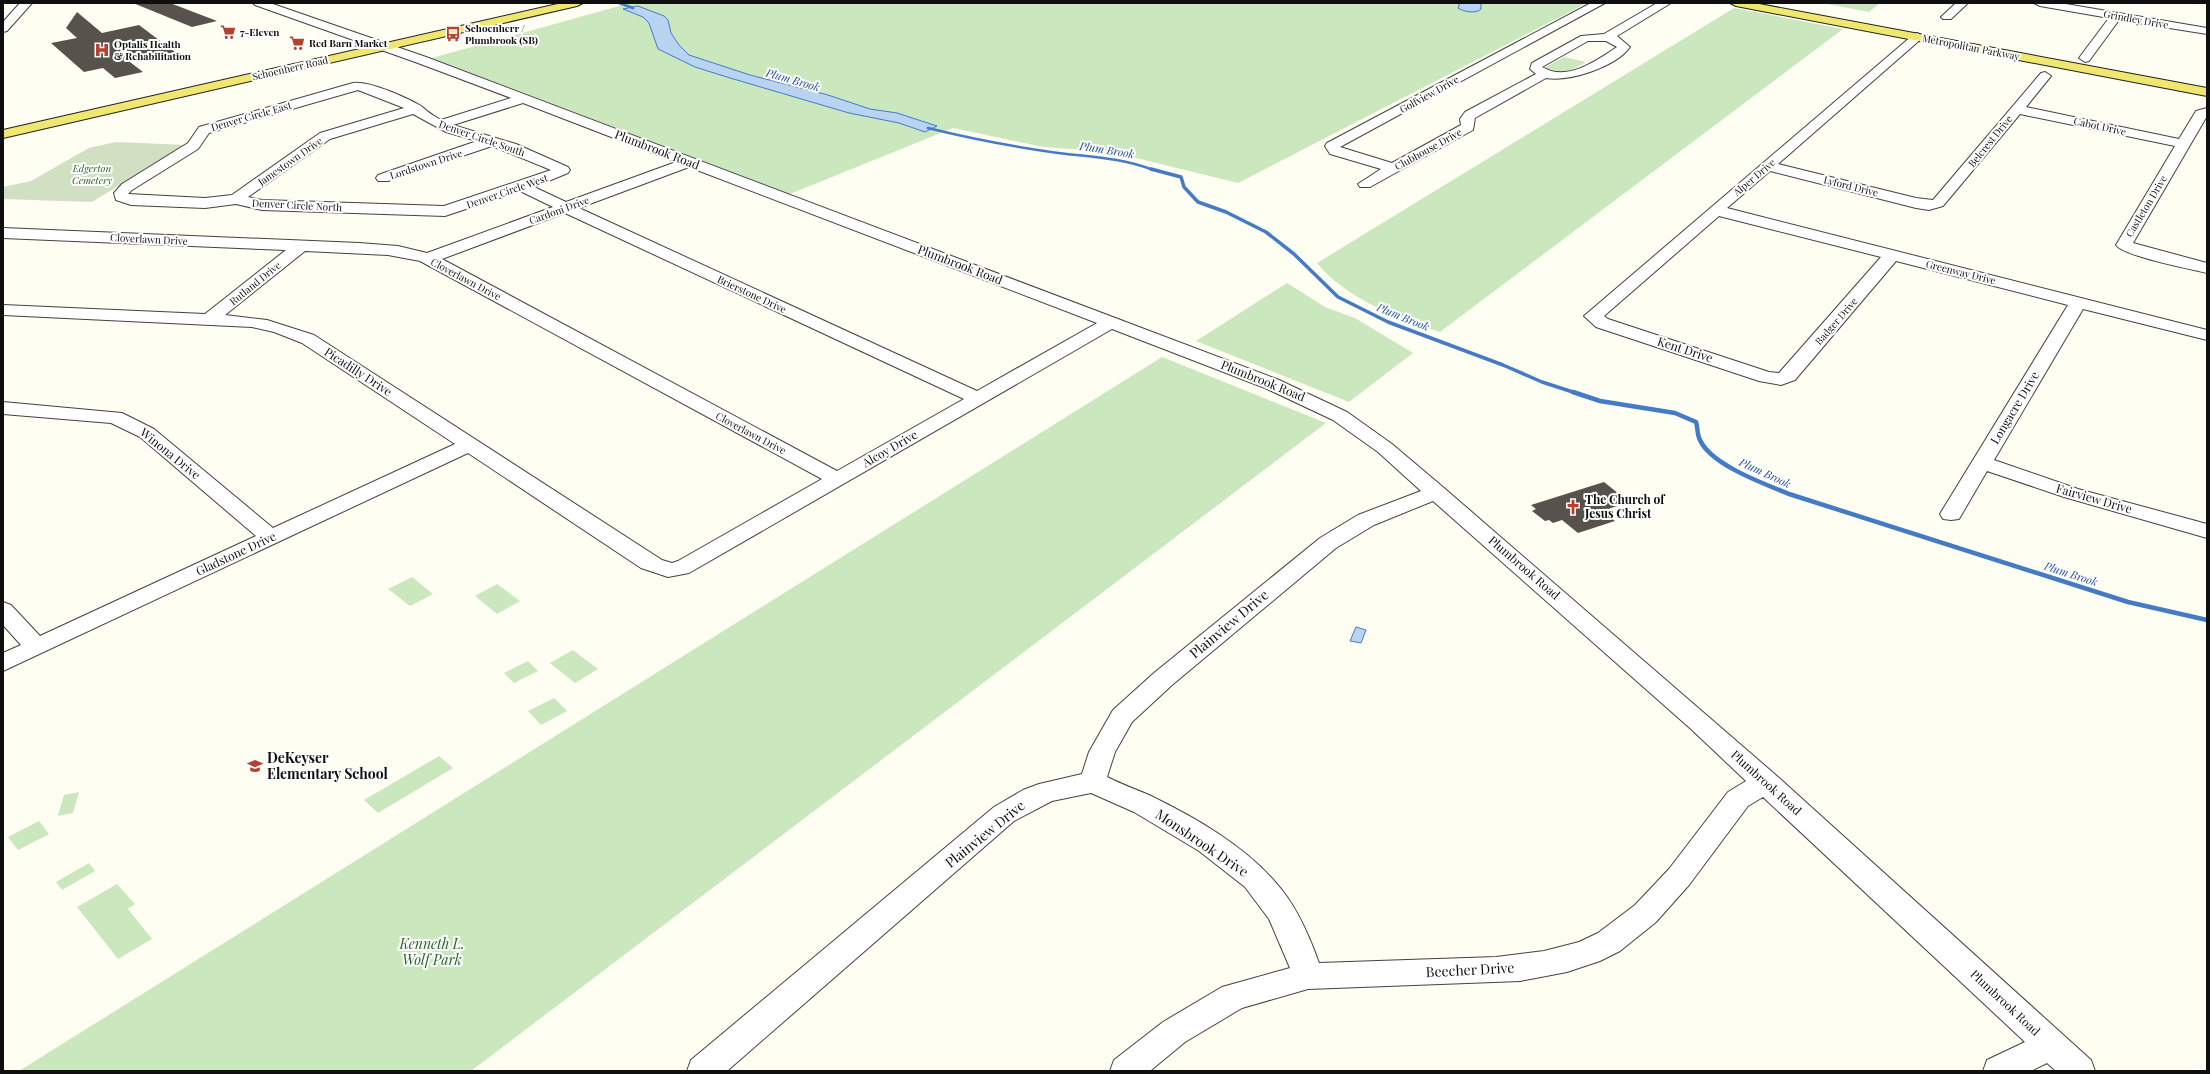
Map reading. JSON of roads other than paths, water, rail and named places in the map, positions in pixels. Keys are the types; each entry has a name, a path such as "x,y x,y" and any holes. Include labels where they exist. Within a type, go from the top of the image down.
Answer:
{"main road":[{"name":"Schoenherr Road","path":"3,134 384,47 508,13 529,3"},
{"name":"Schoenherr Road","path":"156,86 364,40 508,13 577,3"},
{"name":"Metropolitan Parkway","path":"1736,3 2207,92"},
{"name":"Metropolitan Parkway","path":"1790,3 2207,80"},
{"path":"1952,44 1969,41 1967,36"},
{"path":"2062,64 2059,59 2081,57"},
{"path":"219,84 211,83 208,80 222,71"},
{"path":"82,116 94,111 104,104 101,101 90,101"}],"street":[{"path":"3,29 26,3"},
{"name":"Plumbrook Road","path":"263,3 690,162 1110,322 1272,384 1334,412 1385,448 1437,492 1768,784 2079,1071"},
{"path":"1553,28 1599,3"},
{"path":"1607,37 1665,3"},
{"path":"1947,17 1962,3"},
{"name":"Grindley Drive","path":"2040,3 2207,31"},
{"path":"2081,57 2116,16"},
{"path":"1553,28 1589,37 1607,37 1616,40 1624,47 1571,76 1545,74 1536,66 1589,37"},
{"name":"Golfview Drive","path":"1393,168 1335,151 1332,146 1553,28"},
{"name":"Alper Drive","path":"1595,319 1594,313 1768,166 1917,37"},
{"name":"Clubhouse Drive","path":"1365,184 1468,127 1466,119 1470,115 1545,74"},
{"name":"Belcrest Drive","path":"1934,205 1940,202 1949,192 2045,76"},
{"name":"Denver Circle South","path":"358,86 369,88 416,109 446,126 492,142 563,170"},
{"name":"Denver Circle East","path":"121,197 121,193 127,187 193,146 204,130 358,86"},
{"path":"446,126 528,101"},
{"name":"Castleton Drive","path":"2200,108 2184,144 2124,245 2139,251 2207,268"},
{"name":"Jamestown Drive","path":"236,199 325,136 416,109"},
{"name":"Cabot Drive","path":"2017,109 2184,144"},
{"name":"Lordstown Drive","path":"383,178 492,142"},
{"name":"Cardoni Drive","path":"429,258 690,162"},
{"name":"Lyford Drive","path":"1768,166 1934,205"},
{"name":"Denver Circle West","path":"451,211 563,170"},
{"name":"Brierstone Drive","path":"526,189 977,398"},
{"name":"Denver Circle North","path":"121,197 130,200 205,203 236,199 262,205 451,211"},
{"name":"Greenway Drive","path":"1715,210 2207,335"},
{"name":"Cloverlawn Drive","path":"3,233 396,251 429,258 837,480"},
{"name":"Rutland Drive","path":"209,320 301,246"},
{"name":"Badger Drive","path":"1776,379 1788,376 1892,255"},
{"name":"Longacre Drive","path":"1951,514 2078,302"},
{"name":"Picadilly Drive","path":"3,310 266,324 308,339 649,564 668,571"},
{"name":"Kent Drive","path":"1595,319 1602,324 1776,379"},
{"name":"Alcoy Drive","path":"668,571 680,569 1110,322"},
{"name":"Winona Drive","path":"3,408 103,415 126,421 147,433 271,538"},
{"name":"Gladstone Drive","path":"3,663 470,445"},
{"name":"Fairview Drive","path":"1982,463 2071,493 2207,531"},
{"name":"Plainview Drive","path":"703,1071 1004,814 1033,797 1055,790 1080,786 1092,780 1098,769 1102,752 1122,716 1169,674 1328,543 1366,520 1437,492"},
{"path":"3,610 36,647"},
{"name":"Monsbrook Drive","path":"1092,780 1160,813 1220,852 1252,877 1267,891 1283,916 1302,955 1308,976"},
{"name":"Beecher Drive","path":"1126,1071 1174,1032 1233,997 1308,976 1491,970 1526,966 1585,954 1612,939 1654,906 1738,799 1755,789 1768,784"},
{"path":"1999,1071 2050,1045"}],"water":[{"path":"1460,3 1481,3 1481,9 1476,12 1463,11 1458,8"},
{"path":"638,6 664,16 668,20 671,33 679,45 689,55 750,75 828,95 870,109 897,113 937,126 925,132 899,123 849,113 695,67 658,49 649,23 643,17 623,9"},
{"path":"1356,627 1366,630 1361,643 1350,641"}],"waterway":[{"name":"Plum Brook","path":"619,3 633,8"},
{"name":"Plum Brook","path":"928,128 1020,147 1128,162 1153,170"},
{"name":"Plum Brook","path":"1151,169 1181,177 1184,187 1198,202 1226,212 1266,232 1294,254 1338,297 1388,322 1503,365 1542,382 1576,393"},
{"name":"Plum Brook","path":"1576,393 1600,401 1675,413 1696,422 1700,440 1715,458 1740,473 1789,494 2128,602 2207,620"}],"place":[{"name":"7-Eleven","path":"228,32"},
{"name":"Schoenherr / Plumbrook (SB)","path":"453,34"},
{"name":"Red Barn Market","path":"297,43"},
{"name":"Optalis Health & Rehabilitation","path":"102,50"},
{"name":"The Church of Jesus Christ","path":"1573,507"},
{"name":"DeKeyser Elementary School","path":"255,766"}],"park label":[{"name":"Edgerton Cemetery","path":"92,174"},
{"name":"Kenneth L. Wolf Park","path":"432,952"}]}
